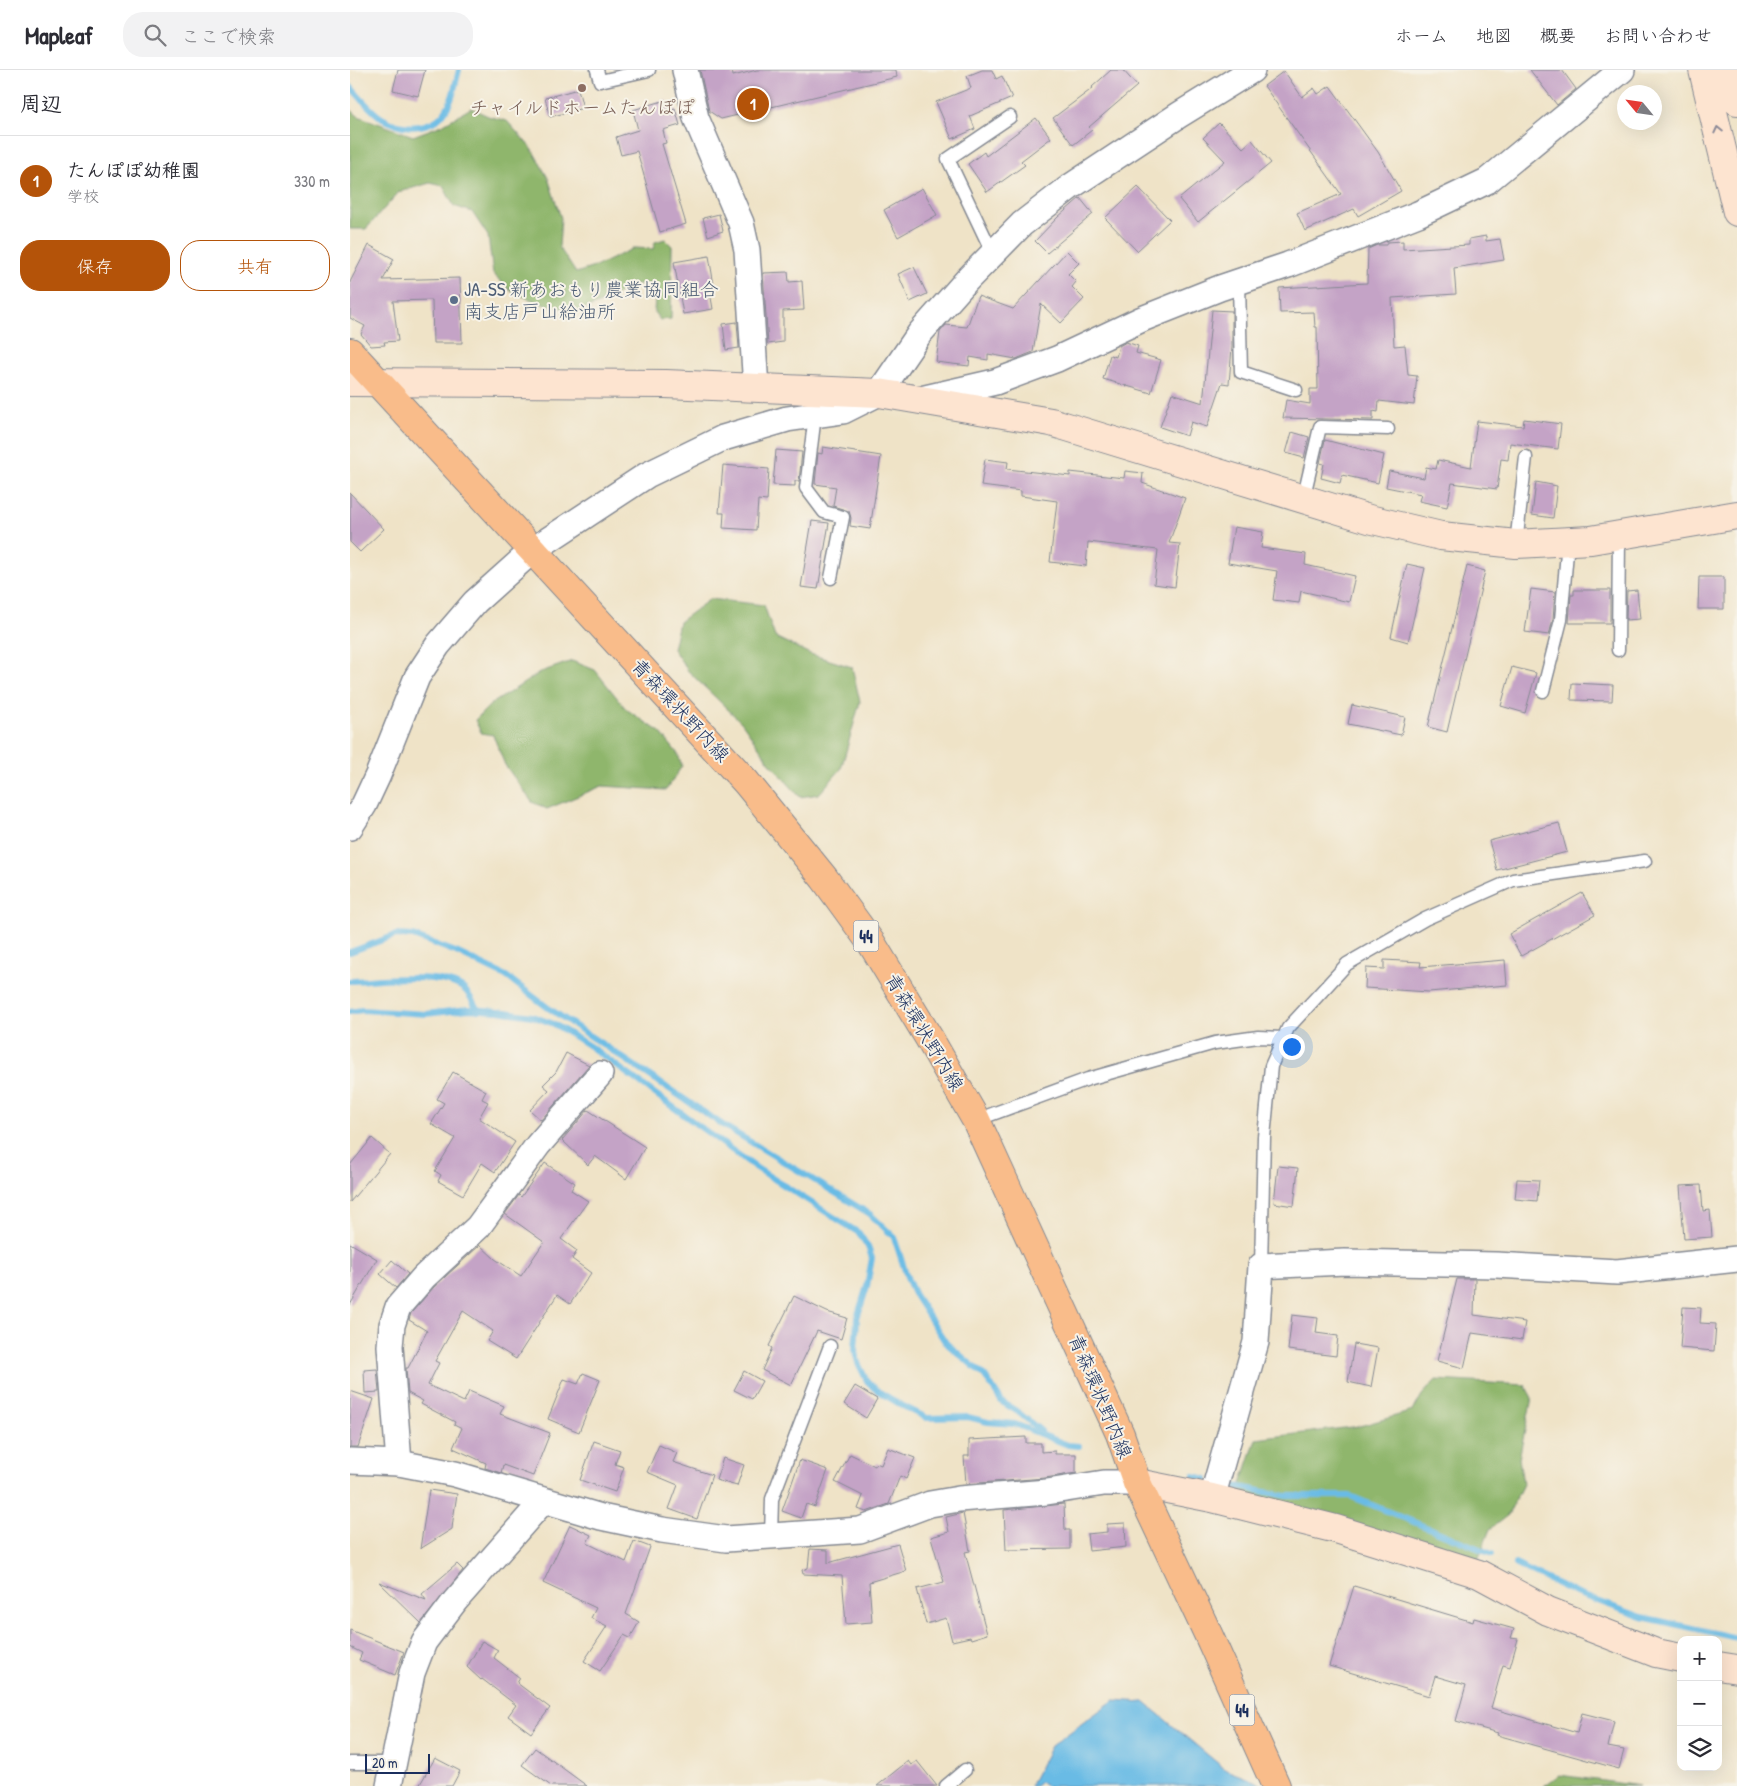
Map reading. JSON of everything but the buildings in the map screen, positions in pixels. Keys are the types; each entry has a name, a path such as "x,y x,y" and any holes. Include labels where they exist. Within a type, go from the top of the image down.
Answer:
{"main road":[{"name":"青森環状野内線","path":"350,352 746,782 824,878 872,944 976,1120 1120,1434 1137,1483 1208,1634 1276,1786"}],"street":[{"path":"685,70 696,118 741,223 747,250 756,388"},
{"path":"350,827 364,805 378,775 417,677 438,645 474,602 533,550 647,476 723,438 787,419 843,411 878,393 920,333 967,280 1022,224 1070,187 1179,115 1252,70"},
{"path":"918,400 996,382 1057,359 1142,319 1418,214 1487,181 1622,70"},
{"path":"1703,70 1737,212"},
{"path":"1730,70 1737,102"},
{"path":"350,382 666,384 878,393 1052,422 1369,520 1441,536 1516,544 1591,540 1737,515"},
{"path":"399,1463 390,1346 392,1325 398,1307 424,1277 478,1227 538,1144 600,1074"},
{"path":"1212,1498 1256,1342 1261,1266 1355,1262 1496,1265 1617,1272 1737,1259"},
{"path":"350,1461 399,1463 455,1474 601,1517 662,1530 726,1539 860,1530 930,1504 959,1499 1047,1492 1104,1483 1137,1483 1212,1498 1336,1529 1479,1574 1548,1611 1656,1653 1677,1657"},
{"path":"392,1775 412,1674 424,1642 455,1601 543,1501"},
{"path":"1722,1667 1737,1670"}],"lane":[{"path":"597,70 600,81 649,70"},
{"path":"993,254 948,159 1010,117"},
{"path":"1239,282 1241,372 1296,390"},
{"path":"815,415 806,488 824,512 843,517 831,578"},
{"path":"1303,500 1320,427 1388,429"},
{"path":"1516,544 1526,457"},
{"path":"1618,650 1619,535"},
{"path":"1543,691 1561,620 1568,541"},
{"path":"1261,1266 1264,1137 1271,1066 1288,1028 1347,964 1426,918 1513,880 1645,861"},
{"path":"976,1120 1088,1079 1215,1043 1258,1037 1283,1038"},
{"path":"770,1537 772,1499 830,1346"},
{"path":"350,1763 392,1775"},
{"path":"946,1786 965,1770"}],"green space":[{"path":"471,108 488,116 507,121 532,149 548,178 561,218 559,247 576,273 597,266 634,248 653,249 655,242 665,239 672,246 671,319 660,320 654,312 656,284 631,284 607,301 578,311 545,305 512,292 493,274 488,236 472,212 454,206 443,186 430,183 399,192 366,229 350,229 350,109 358,116 413,136 442,125"},
{"path":"710,599 764,605 775,637 810,654 852,667 860,702 841,769 819,794 800,797 770,763 742,723 688,671 673,649 679,622"},
{"path":"572,661 595,670 626,709 660,732 678,754 682,766 666,790 602,786 547,809 532,802 505,765 493,735 481,733 475,720 490,705 541,672"},
{"path":"1436,1380 1525,1385 1532,1398 1519,1458 1523,1484 1508,1515 1490,1529 1478,1560 1238,1493 1256,1439 1360,1426 1413,1411 1422,1395"},
{"path":"1559,1775 1640,1786 1544,1786"}],"water":[{"path":"1114,1700 1144,1702 1226,1770 1267,1786 1045,1786 1040,1782 1035,1786 1030,1786 1051,1746"}],"waterway":[{"path":"350,86 372,110 388,122 408,127 420,126 441,117 449,104 459,70"},
{"path":"350,952 396,935 413,936 456,952 506,976 547,1007 726,1127 870,1214 894,1237 915,1295 946,1343 985,1376 1002,1402 1018,1412 1041,1431"},
{"path":"350,981 393,978 442,980 455,984 465,990 478,1010"},
{"path":"350,1012 362,1010 426,1014 468,1009 532,1016 554,1024 591,1047 755,1167 859,1233 868,1247 872,1258 867,1286 857,1318 855,1350 858,1363 867,1381 878,1391 927,1418 968,1417 988,1422 1015,1424 1068,1445 1079,1446"},
{"path":"1194,1476 1206,1479"},
{"path":"1230,1485 1286,1496 1350,1496 1492,1554"},
{"path":"1515,1564 1578,1594 1642,1617 1737,1638"}],"place":[{"name":"チャイルドホームたんぽぽ","path":"582,88"},
{"name":"たんぽぽ幼稚園","path":"753,104"},
{"name":"JA-SS 新あおもり農業協同組合 南支店戸山給油所","path":"454,300"}]}
